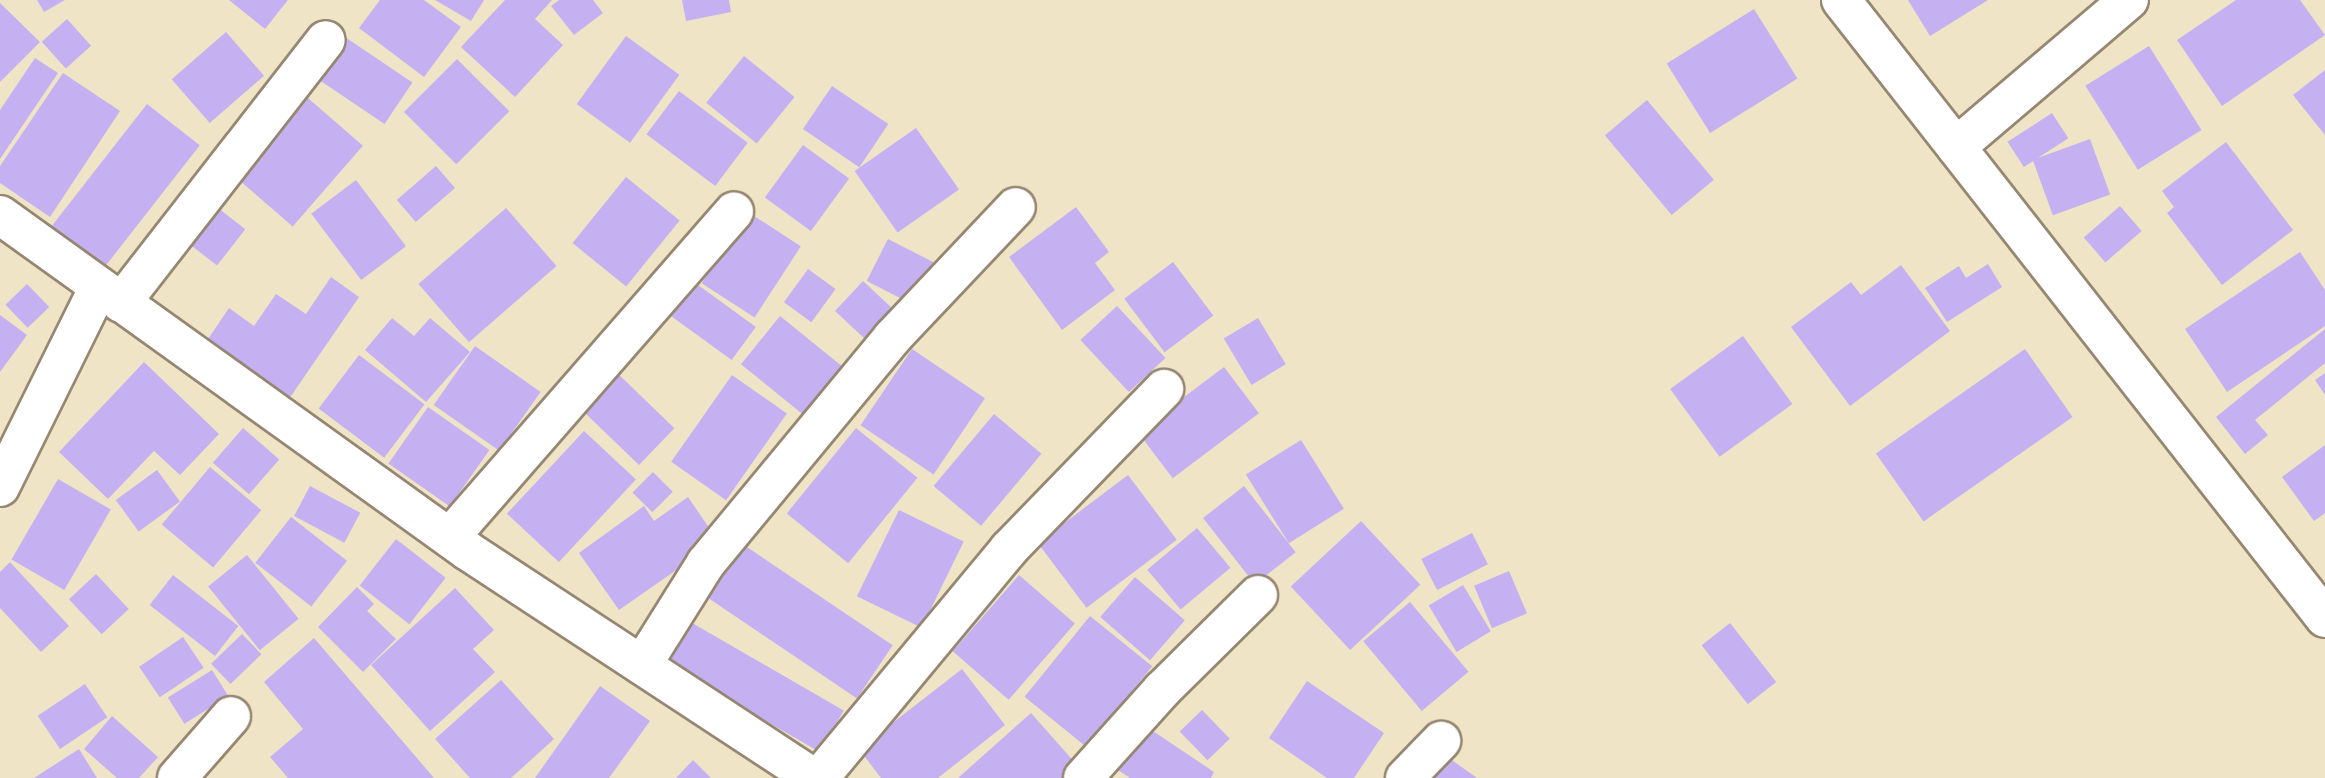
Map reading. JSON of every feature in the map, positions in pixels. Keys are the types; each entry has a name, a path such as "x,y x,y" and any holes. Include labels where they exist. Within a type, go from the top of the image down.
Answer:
{"street":[{"path":"1842,0 2325,618"},
{"path":"1956,147 2129,0"},
{"path":"0,487 110,295 326,40"},
{"path":"642,665 706,563 892,338 1016,207"},
{"path":"450,537 734,212"},
{"path":"0,215 450,537 813,778"},
{"path":"819,778 1009,549 1164,389"},
{"path":"1083,778 1162,690 1258,595"},
{"path":"177,778 232,716"},
{"path":"1405,778 1441,741"}],"building":[{"path":"37,0 65,0 44,12"},
{"path":"229,0 288,0 265,29"},
{"path":"380,0 424,0 461,27 424,77 359,28"},
{"path":"435,0 484,0 471,21"},
{"path":"505,0 552,0 535,19 563,45 515,97 461,47"},
{"path":"559,0 593,0 603,13 574,35 551,6"},
{"path":"682,0 729,0 731,12 686,21"},
{"path":"1908,0 1988,0 1930,36"},
{"path":"2236,0 2300,0 2325,35 2222,106 2177,40"},
{"path":"0,3 40,42 0,82"},
{"path":"1754,9 1797,79 1710,133 1667,64"},
{"path":"67,19 91,46 66,69 42,42"},
{"path":"226,32 264,76 210,123 172,79"},
{"path":"342,35 412,83 385,124 314,76"},
{"path":"626,36 679,75 630,143 577,104"},
{"path":"2149,46 2201,130 2138,170 2085,86"},
{"path":"744,56 795,97 757,144 706,103"},
{"path":"35,58 58,73 0,159 0,110"},
{"path":"457,59 509,111 456,164 404,112"},
{"path":"2325,70 2325,135 2293,95"},
{"path":"63,73 120,111 50,217 0,183 0,166"},
{"path":"832,86 888,124 859,167 803,129"},
{"path":"679,91 748,143 715,186 647,134"},
{"path":"301,92 363,146 293,227 231,173"},
{"path":"1647,100 1714,180 1672,215 1605,135"},
{"path":"147,104 200,145 100,273 47,232"},
{"path":"2052,113 2068,138 2024,167 2008,142"},
{"path":"916,128 959,189 898,232 855,171"},
{"path":"2090,139 2110,194 2053,215 2033,160"},
{"path":"2226,142 2293,230 2222,285 2167,213 2174,207 2162,191"},
{"path":"803,145 849,179 811,231 765,198"},
{"path":"436,166 455,188 416,222 397,200"},
{"path":"626,177 680,220 626,286 573,243"},
{"path":"356,180 406,246 361,280 311,214"},
{"path":"209,201 245,229 217,266 181,237"},
{"path":"2120,206 2142,231 2105,262 2084,237"},
{"path":"1076,207 1109,252 1095,263 1115,290 1062,330 1009,257"},
{"path":"506,208 557,266 469,342 418,284"},
{"path":"748,212 801,246 755,318 702,283"},
{"path":"888,239 933,262 912,304 867,281"},
{"path":"2300,252 2325,290 2325,326 2227,392 2185,329"},
{"path":"1173,262 1213,316 1165,352 1124,299"},
{"path":"1988,264 2002,287 1947,322 1925,288 1959,266 1966,278"},
{"path":"1901,265 1950,331 1850,406 1791,327 1851,282 1861,295"},
{"path":"808,269 836,289 811,322 784,302"},
{"path":"683,274 756,327 732,360 659,307"},
{"path":"331,277 359,297 289,399 206,342 229,308 254,326 276,294 306,314"},
{"path":"863,281 893,309 865,339 835,311"},
{"path":"27,284 49,307 28,328 5,305"},
{"path":"1117,306 1165,358 1129,392 1080,340"},
{"path":"0,315 27,335 0,372"},
{"path":"780,316 845,368 805,416 741,364"},
{"path":"392,318 414,336 430,318 470,352 426,402 365,350"},
{"path":"1258,318 1286,364 1252,385 1224,339"},
{"path":"2325,329 2325,363 2255,420 2268,435 2245,454 2216,417"},
{"path":"1743,336 1792,404 1720,457 1670,389"},
{"path":"475,346 541,392 499,451 434,405"},
{"path":"912,349 985,398 934,474 861,425"},
{"path":"2025,349 2073,417 1924,521 1876,453"},
{"path":"359,355 424,404 384,458 319,409"},
{"path":"144,362 219,434 180,475 154,451 108,499 59,452"},
{"path":"1224,367 1259,413 1173,478 1138,432"},
{"path":"614,370 674,428 639,465 579,407"},
{"path":"2325,373 2325,395 2315,380"},
{"path":"732,375 787,413 726,500 671,462"},
{"path":"428,407 489,450 450,507 388,464"},
{"path":"994,414 1041,454 981,526 934,486"},
{"path":"243,428 279,459 249,494 213,463"},
{"path":"856,428 917,478 848,563 787,513"},
{"path":"584,431 636,479 559,562 507,514"},
{"path":"1301,440 1344,509 1289,543 1246,474"},
{"path":"2325,445 2325,513 2314,521 2282,477"},
{"path":"210,467 261,510 213,568 162,524"},
{"path":"157,470 180,502 139,532 116,500"},
{"path":"653,472 673,492 652,512 632,493"},
{"path":"1128,475 1177,540 1087,608 1038,543"},
{"path":"58,479 111,510 64,590 12,560"},
{"path":"310,486 360,513 344,543 294,516"},
{"path":"1244,486 1296,552 1255,584 1203,518"},
{"path":"688,497 718,541 619,610 579,553 644,506 654,521"},
{"path":"899,510 964,542 922,628 857,596"},
{"path":"291,517 347,561 311,606 255,563"},
{"path":"1361,521 1420,585 1350,650 1291,586"},
{"path":"1197,528 1230,568 1181,610 1147,570"},
{"path":"1472,533 1488,564 1437,590 1421,559"},
{"path":"396,539 446,578 409,624 360,585"},
{"path":"741,543 893,645 857,698 705,596"},
{"path":"247,555 299,619 260,650 208,586"},
{"path":"10,562 69,626 41,652 0,608 0,572"},
{"path":"1509,571 1527,613 1492,628 1474,586"},
{"path":"96,574 129,609 102,634 69,599"},
{"path":"173,575 238,626 215,656 150,605"},
{"path":"1019,575 1075,624 1009,700 953,651"},
{"path":"1135,577 1185,620 1150,660 1100,617"},
{"path":"1463,585 1491,631 1457,652 1429,606"},
{"path":"357,587 374,604 367,611 396,639 363,672 318,627"},
{"path":"455,588 494,630 473,649 495,672 430,731 371,665"},
{"path":"1410,602 1468,672 1422,711 1363,641"},
{"path":"680,616 844,710 820,752 656,658"},
{"path":"1090,616 1152,666 1087,747 1025,697"},
{"path":"1730,623 1776,682 1748,704 1702,645"},
{"path":"242,634 261,654 231,684 211,664"},
{"path":"183,637 204,668 160,697 139,667"},
{"path":"314,638 434,778 288,778 270,757 303,729 264,682"},
{"path":"962,669 1005,725 938,778 881,778 859,749"},
{"path":"212,670 228,696 184,724 168,698"},
{"path":"501,680 554,739 511,778 470,778 435,739"},
{"path":"1307,681 1384,733 1354,778 1327,778 1269,738"},
{"path":"85,684 107,717 60,749 38,716"},
{"path":"600,686 650,721 609,778 535,778"},
{"path":"1202,710 1230,739 1207,760 1180,732"},
{"path":"1031,713 1077,765 1062,778 958,778"},
{"path":"112,716 158,757 139,778 117,778 84,749"},
{"path":"1144,725 1214,772 1211,778 1130,778 1115,768"},
{"path":"1435,748 1477,778 1413,778"},
{"path":"79,749 97,778 34,778"},
{"path":"693,760 711,778 676,778"}]}
